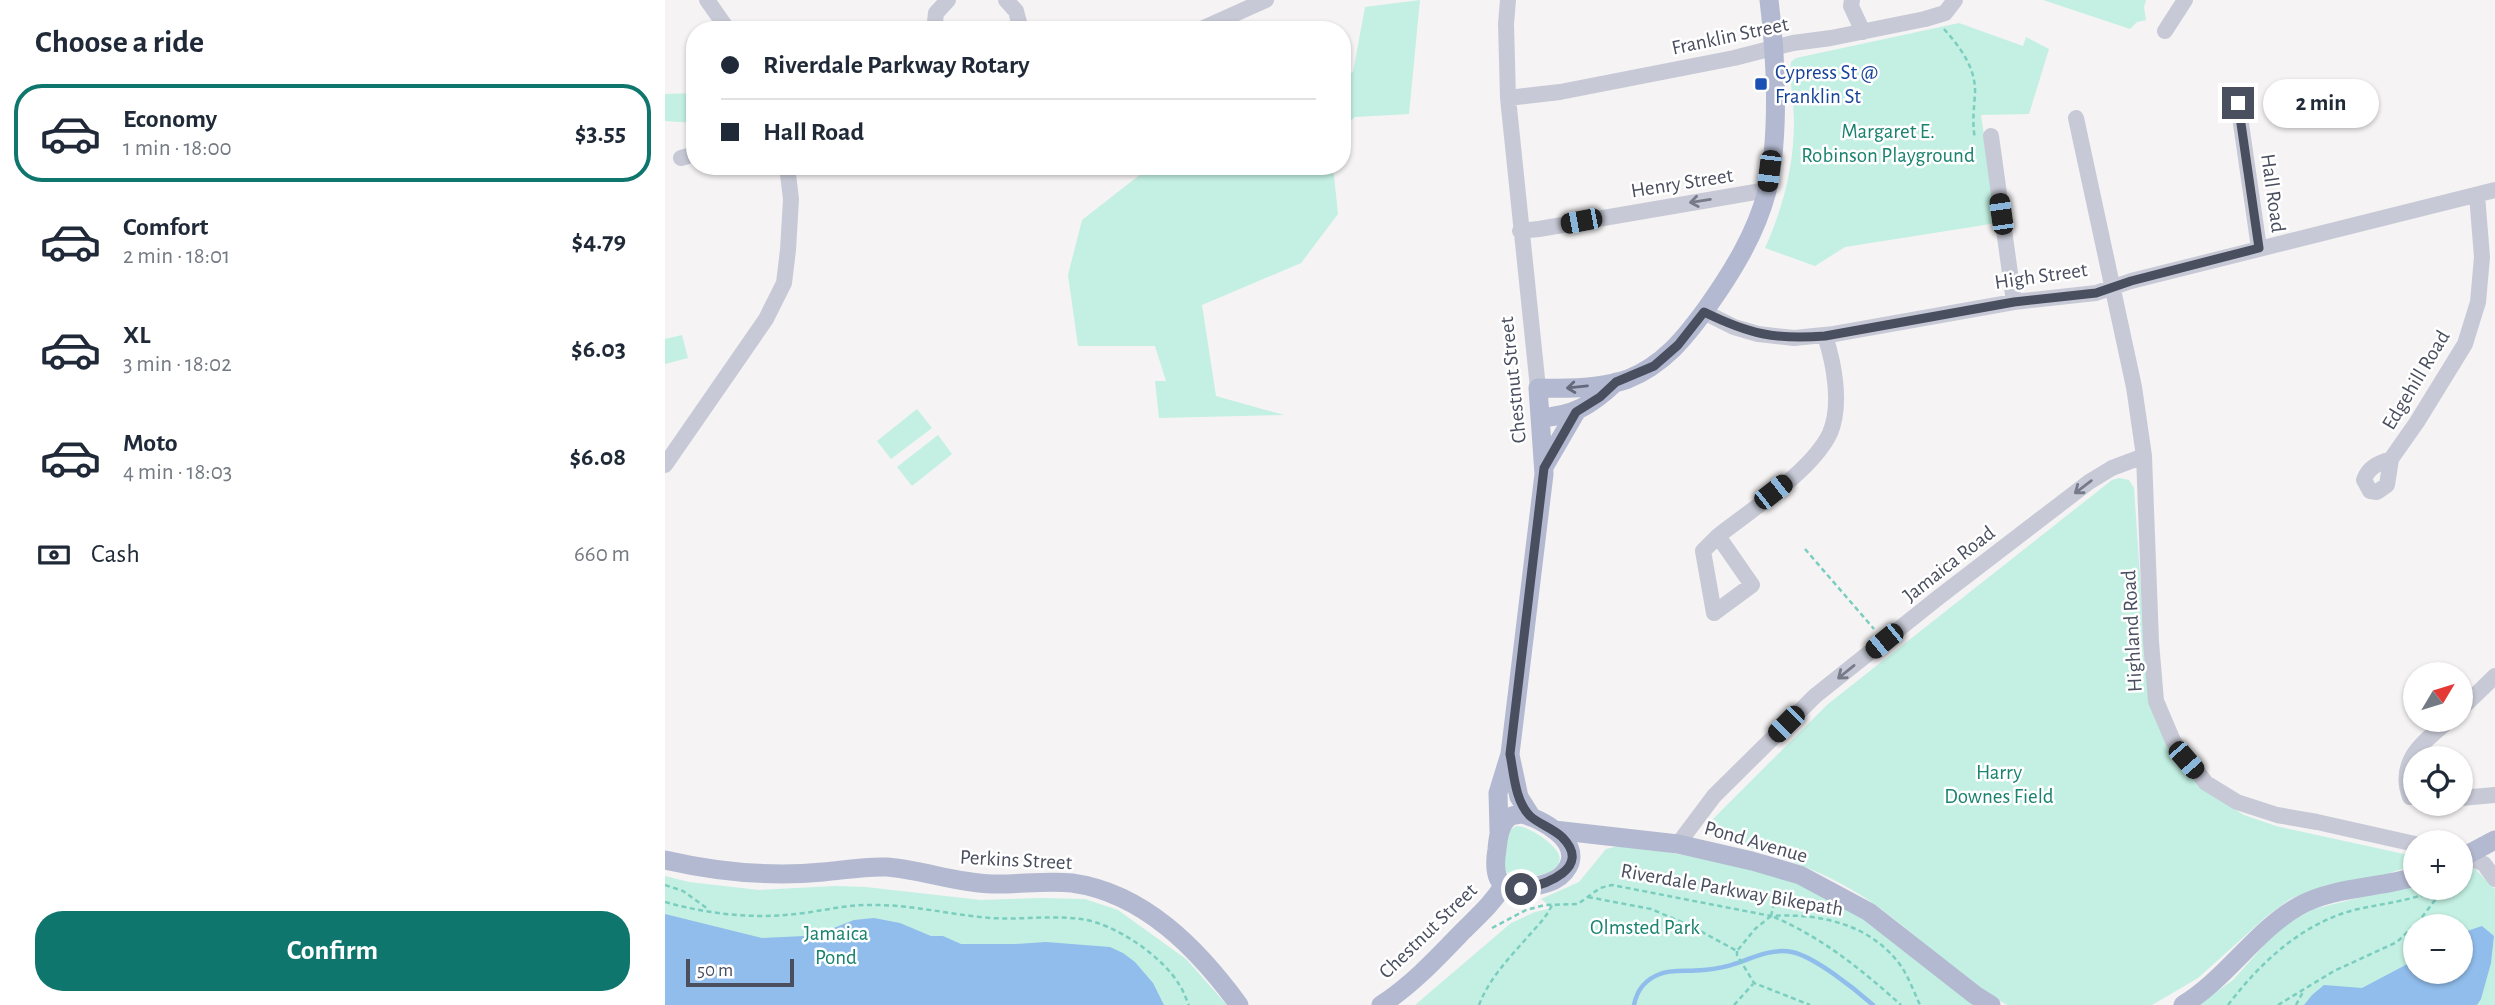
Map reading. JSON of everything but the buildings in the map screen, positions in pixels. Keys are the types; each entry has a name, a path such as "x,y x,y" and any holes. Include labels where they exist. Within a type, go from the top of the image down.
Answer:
{"main road":[{"path":"1538,388 1616,382 1654,366 1678,345 1734,267 1759,214 1767,190 1774,133 1775,48 1769,0"},
{"path":"1541,418 1576,412 1600,397 1616,382"},
{"name":"Chestnut Street","path":"1499,831 1498,793 1510,754 1544,468 1538,388"},
{"path":"1544,468 1576,412"},
{"name":"Chestnut Street","path":"1510,754 1519,797 1531,816"},
{"path":"1570,862 1568,845 1553,830 1531,816 1512,815 1504,820 1499,831 1494,868 1503,886 1513,890 1552,882 1561,877 1570,862 1582,851 1611,836"},
{"name":"Pond Avenue","path":"1553,830 1678,844 1785,870 1830,890 1869,912 1991,1005"},
{"path":"2473,851 2495,839"},
{"name":"Perkins Street","path":"665,860 730,873 824,872 858,867 889,867 954,881 1072,883 1111,894 1160,921 1184,940 1241,1003"},
{"path":"2183,1005 2209,987 2261,936 2299,906 2328,895 2403,879"},
{"name":"Chestnut Street","path":"1381,1005 1442,954 1492,904 1503,886"}],"street":[{"path":"707,0 722,21"},
{"path":"936,21 936,13 948,0"},
{"path":"1006,0 1016,10 1019,21"},
{"path":"1219,21 1266,0"},
{"name":"Chestnut Street","path":"1508,0 1508,98 1538,388"},
{"path":"1852,0 1851,6 1863,32"},
{"name":"Franklin Street","path":"1508,98 1560,92 1863,32 1945,13 1955,0"},
{"path":"2165,31 2185,0"},
{"name":"Hall Road","path":"2238,103 2259,248"},
{"name":"Highland Road","path":"2076,118 2132,377 2144,456 2156,702 2173,741 2206,783 2237,802 2277,815 2403,841"},
{"path":"1983,138 2014,302"},
{"path":"665,465 766,319 783,283 791,199 788,175"},
{"name":"Henry Street","path":"1520,231 1767,190"},
{"name":"High Street","path":"1704,312 1734,327 1758,334 1794,338 1825,336 2014,302 2096,293 2259,248 2495,190"},
{"name":"Edgehill Road","path":"2391,459 2466,344 2479,302 2481,228 2477,195"},
{"path":"1718,536 1792,478 1823,444 1831,431 1835,398 1829,347 1825,336"},
{"name":"Jamaica Road","path":"1678,844 1714,796 1815,696 2089,482 2112,468 2144,456"},
{"path":"2473,695 2495,676"},
{"path":"2422,746 2437,732"},
{"path":"2473,797 2495,795"},
{"path":"2473,860 2484,864 2495,880"}],"path":[{"path":"1940,24 1969,64 1974,79 1973,124 1983,138"},
{"path":"1805,549 1876,632"},
{"path":"665,885 683,891 710,912"},
{"name":"Riverdale Parkway Bikepath","path":"1491,928 1518,912 1552,905 1573,905 1599,888 1612,885 1771,916 1798,914 1826,919 1853,927 1881,945 1902,968 1920,1005"},
{"path":"1588,897 1651,909 1691,926 1737,953 1753,983 1810,1005"},
{"path":"2228,1005 2251,975 2303,933 2342,914 2408,900"},
{"path":"2278,1005 2334,971 2397,942 2419,921 2434,900"},
{"path":"665,902 735,916 770,916 846,905 876,905 906,906 992,918 1083,919 1118,932 1151,954 1179,984 1189,1005"},
{"path":"1737,953 1755,929 1771,916 1774,903"},
{"path":"1479,1005 1483,993 1499,971 1546,918 1552,905"},
{"path":"1771,916 1797,927 1824,944 1901,1005"},
{"path":"1734,1005 1753,983"},
{"path":"2296,1005 2306,987"}],"green space":[{"path":"1420,0 1409,114 1355,117 1351,121 1351,73 1365,7"},
{"path":"2043,0 2146,0 2146,20 2137,22 2130,29"},
{"name":"Margaret E. Robinson Playground","path":"1959,23 2023,46 2026,37 2049,49 2029,114 1981,115 1997,223 1845,247 1815,266 1765,248 1777,218 1790,171 1794,122 1791,62 1796,58"},
{"path":"686,93 686,122 665,121 665,94"},
{"path":"1140,175 1334,175 1338,214 1301,263 1202,305 1216,396 1284,415 1159,418 1155,381 1166,381 1155,346 1078,346 1068,275 1082,220"},
{"path":"682,335 688,358 665,364 665,339"},
{"path":"917,409 932,428 891,459 877,441"},
{"path":"938,435 952,454 912,486 897,467"},
{"name":"Harry Downes Field","path":"2112,480 2129,480 2134,488 2145,647 2173,754 2208,793 2244,815 2276,826 2403,854 2403,869 2381,876 2326,885 2290,899 2198,978 2152,1005 2007,1005 1972,982 1891,916 1856,892 1798,864 1716,838 1712,834 1710,824 1828,704"},
{"name":"Olmsted Park","path":"1516,826 1534,832 1557,851 1559,861 1554,871 1518,881 1511,877 1503,861 1506,833"},
{"name":"Olmsted Park","path":"1623,845 1714,860 1797,879 1865,919 1975,1005 1415,1005 1511,923 1552,908 1541,899 1579,882 1606,849"},
{"path":"2473,867 2495,889 2495,1005 2198,1005 2233,980 2288,923 2314,909 2403,887 2403,900 2473,900"},
{"name":"Jamaica Pond","path":"665,876 689,882 759,890 835,886 981,900 1085,899 1118,910 1186,959 1227,1005 665,1005"}],"water":[{"name":"Jamaica Pond","path":"665,914 762,938 804,936 854,920 874,918 900,923 931,936 943,936 961,944 1046,942 1110,947 1135,962 1153,983 1164,1005 665,1005"},
{"path":"2482,926 2494,936 2491,963 2477,1005 2304,1005 2324,985 2362,988 2403,966 2403,984 2473,984 2473,929"}],"waterway":[{"path":"1634,1005 1643,986 1660,974 1719,968 1777,951 1801,955 1823,967 1873,1005"}],"place":[{"name":"Cypress St @ Franklin St","path":"1761,84"}],"route":[{"path":"1521,889 1532,888 1561,877 1571,856 1564,839 1531,816 1519,797 1510,754 1544,468 1576,412 1600,397 1616,382 1654,366 1678,345 1704,312 1734,327 1758,334 1794,338 1825,336 2014,302 2096,293 2131,281 2259,248 2238,103"}]}
